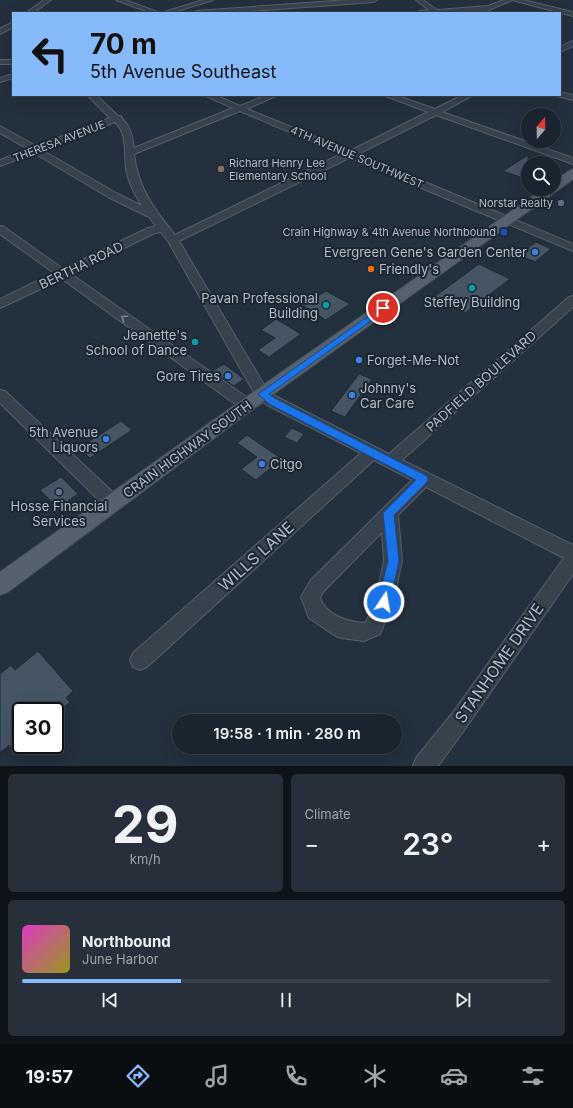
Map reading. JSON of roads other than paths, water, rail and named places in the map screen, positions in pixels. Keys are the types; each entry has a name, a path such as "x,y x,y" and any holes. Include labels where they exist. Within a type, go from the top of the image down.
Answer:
{"main road":[{"path":"561,182 573,173"},
{"name":"CRAIN HIGHWAY SOUTH","path":"0,585 262,394 541,196"}],"street":[{"path":"30,12 48,0"},
{"path":"119,0 154,12"},
{"path":"168,12 210,0"},
{"path":"212,12 337,4 374,0"},
{"path":"419,0 436,12 489,8"},
{"path":"479,12 509,0"},
{"path":"515,0 573,14"},
{"path":"0,32 12,25"},
{"path":"561,48 573,43"},
{"path":"561,48 573,51"},
{"path":"0,62 12,62"},
{"path":"0,80 12,76"},
{"path":"561,94 573,98"},
{"path":"91,96 118,118 127,132 131,170 135,183 153,216 173,240 262,394 272,402 573,554"},
{"name":"4TH AVENUE SOUTHWEST","path":"210,96 573,248"},
{"path":"129,153 272,96"},
{"path":"390,96 573,161"},
{"path":"173,240 468,96"},
{"name":"THERESA AVENUE","path":"0,163 118,118"},
{"path":"0,129 112,195 153,216"},
{"name":"BERTHA ROAD","path":"0,304 152,230 162,228"},
{"path":"0,229 247,406"},
{"name":"PADFIELD BOULEVARD","path":"390,462 573,300"},
{"path":"0,395 113,503"},
{"name":"WILLS LANE","path":"140,660 372,453"},
{"path":"389,513 393,561 384,602 373,628 364,632 341,629 316,612 310,597 317,586 389,513 423,479"},
{"name":"STANHOME DRIVE","path":"424,766 458,722 573,559"}],"place":[{"name":"Richard Henry Lee Elementary School","path":"221,169"},
{"name":"Norstar Realty","path":"561,203"},
{"name":"Crain Highway & 4th Avenue Northbound","path":"504,232"},
{"name":"Evergreen Gene's Garden Center","path":"535,252"},
{"name":"Friendly's","path":"371,269"},
{"name":"Steffey Building","path":"472,288"},
{"name":"Pavan Professional Building","path":"326,305"},
{"name":"Jeanette's School of Dance","path":"195,342"},
{"name":"Forget-Me-Not","path":"359,360"},
{"name":"Gore Tires","path":"228,376"},
{"name":"Johnny's Car Care","path":"352,395"},
{"name":"5th Avenue Liquors","path":"106,439"},
{"name":"Citgo","path":"262,464"},
{"name":"Hosse Financial Services","path":"59,492"}]}
